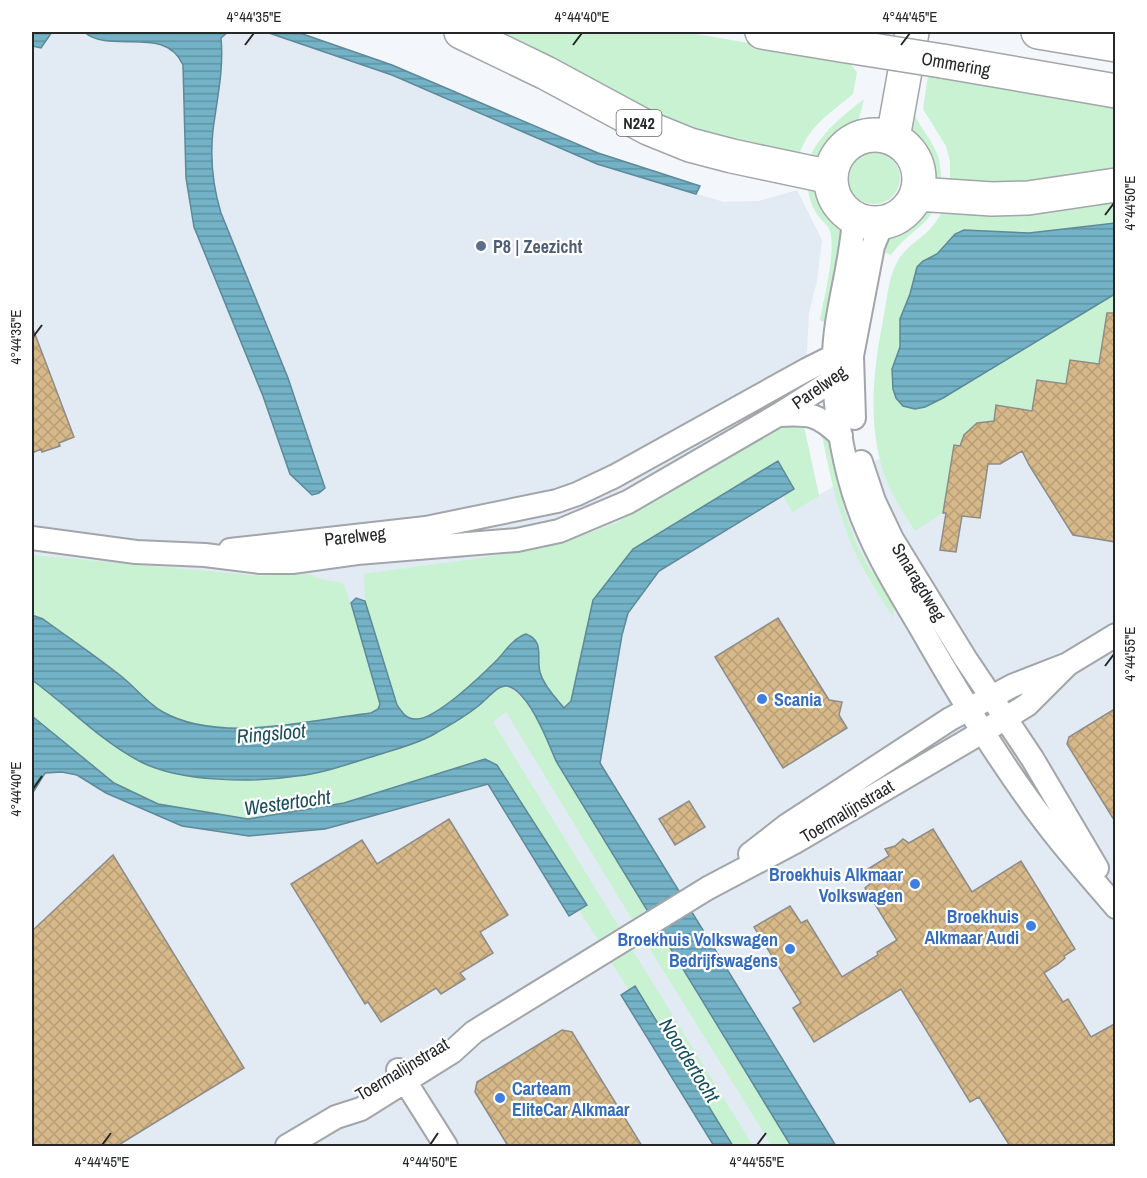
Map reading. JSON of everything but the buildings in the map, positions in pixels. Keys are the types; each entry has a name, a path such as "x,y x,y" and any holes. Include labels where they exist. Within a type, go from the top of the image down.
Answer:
{"highway":[{"name":"N242","path":"461,32 499,49 648,128 690,145 831,177"},
{"name":"Ommering","path":"762,32 1116,91"},
{"path":"883,136 890,32"},
{"path":"883,136 912,32"},
{"path":"1038,32 1116,45"},
{"path":"883,136 904,146 913,156 919,174 917,194 903,213 868,220 838,204 832,191 833,165 839,153 848,143 860,137 883,136"},
{"path":"917,194 992,200 1028,198 1116,185"}],"street":[{"name":"Smaragdweg","path":"868,220 853,241 836,334 840,367 841,436 857,502 880,556 968,708 1046,823 1116,907"},
{"name":"Smaragdweg","path":"840,367 853,402 858,453 874,501 892,539 1096,865 1116,907"},
{"name":"Parelweg","path":"32,538 136,552 205,555 260,562 292,562 517,540 559,531 628,502 778,415 840,367"},
{"name":"Parelweg","path":"205,555 238,548 426,528 557,501 615,476 806,370 840,367"},
{"path":"778,415 814,416 826,422 841,436"},
{"path":"1068,664 1116,635"},
{"name":"Toermalijnstraat","path":"701,892 786,826 968,708 991,695 1068,664"},
{"name":"Toermalijnstraat","path":"287,1146 336,1117 354,1096 401,1075 443,1040 474,1032 701,892 795,843 1006,718 1027,705 1068,664"},
{"path":"401,1075 446,1146"}],"shaded area":[{"path":"52,32 84,32 93,39 216,32 266,32 392,75 597,164 724,202 759,201 797,190 822,240 817,281 809,313 803,422 819,495 1115,316 1115,1146 32,1146 32,46 41,48"}],"green space":[{"path":"479,32 685,32 847,60 857,72 853,94 812,131 797,162 730,148"},
{"path":"929,69 1115,101 1115,177 950,188 950,161 946,146 923,109"},
{"path":"864,99 858,122 832,144 821,166 810,157 820,140 833,125"},
{"path":"913,110 937,153 941,187 928,185 925,156 909,133"},
{"path":"869,152 879,152 893,159 900,178 893,197 879,204 869,204 859,200 852,193 848,183 848,173 852,163 859,156"},
{"path":"807,182 821,188 825,201 843,228 827,324 820,320 829,275 831,240 829,229 812,205"},
{"path":"1115,188 1115,223 1029,233 958,231 942,250 933,256 911,287 900,319 900,347 892,369 892,379 943,398 1115,294 1115,342 1100,364 1071,360 1067,384 1037,380 1032,410 997,405 994,421 981,422 971,428 963,439 957,454 944,512 915,531 891,491 883,470 875,428 876,363 888,290 897,262 907,249 932,227 945,207"},
{"path":"937,206 932,214 891,255 884,252 891,233 919,207"},
{"path":"803,422 819,496 792,512 783,495 793,489 633,549 571,701 564,708 545,681 539,662 517,639 469,686 439,710 426,717 415,719 404,715 397,705 365,601 364,574 493,556 587,534 618,522 782,425"},
{"path":"820,425 827,430 845,487 843,506 857,545 871,571 885,581 895,600 893,618 861,564 846,531 833,486"},
{"path":"32,555 261,576 304,573 343,583 357,621 380,704 378,709 371,713 293,724 237,728 211,727 186,722 163,712 102,661 43,619 32,615"},
{"path":"32,680 143,763 177,773 221,780 299,776 406,746 475,709 498,688 507,686 523,698 537,719 556,761 646,910 632,919 506,712 493,722 619,927 598,940 579,910 587,905 497,765 344,803 248,819 158,804 114,783 32,716"},
{"path":"659,932 791,1146 772,1146 645,941"},
{"path":"632,949 753,1146 733,1146 635,986 629,990 611,962"}],"water":[{"path":"32,32 52,32 41,48 32,46"},
{"path":"84,32 228,32 221,38 221,73 212,141 216,193 221,213 288,378 325,488 319,493 312,495 290,474 263,396 194,227 186,178 183,65 175,53 164,46 151,43 108,41"},
{"path":"266,32 297,32 392,65 598,153 700,186 696,194 597,164 392,75"},
{"path":"1115,223 1115,294 925,407 915,409 903,406 896,398 892,369 900,347 900,319 917,267 937,254 955,234 964,230 1029,233"},
{"name":"Ringsloot","path":"778,461 794,489 659,571 628,613 622,635 600,763 836,1146 791,1146 556,761 530,707 515,690 507,686 501,687 455,722 430,737 402,747 308,775 239,780 176,774 141,762 98,734 32,680 32,615 43,619 102,661 157,708 186,722 211,727 265,727 371,713 378,709 380,704 351,603 356,598 365,601 397,705 409,718 424,718 446,705 482,675 514,641 526,634 532,637 538,645 539,666 544,682 564,708 571,701 593,600 633,549"},
{"path":"32,716 114,783 158,804 248,819 344,803 485,759 497,765 587,905 569,916 488,784 325,829 249,836 182,826 106,793 77,775 62,772 45,773 32,794"},
{"path":"635,986 733,1146 714,1146 621,995"}],"place":[{"name":"P8 | Zeezicht","path":"481,246"},
{"name":"Scania","path":"762,699"},
{"name":"Broekhuis Alkmaar Volkswagen","path":"915,884"},
{"name":"Broekhuis Alkmaar Audi","path":"1031,926"},
{"name":"Broekhuis Volkswagen Bedrijfswagens","path":"790,949"},
{"name":"Carteam EliteCar Alkmaar","path":"500,1098"}],"water label":[{"name":"Westertocht","path":"287,802"},
{"name":"Noordertocht","path":"690,1060"}]}
